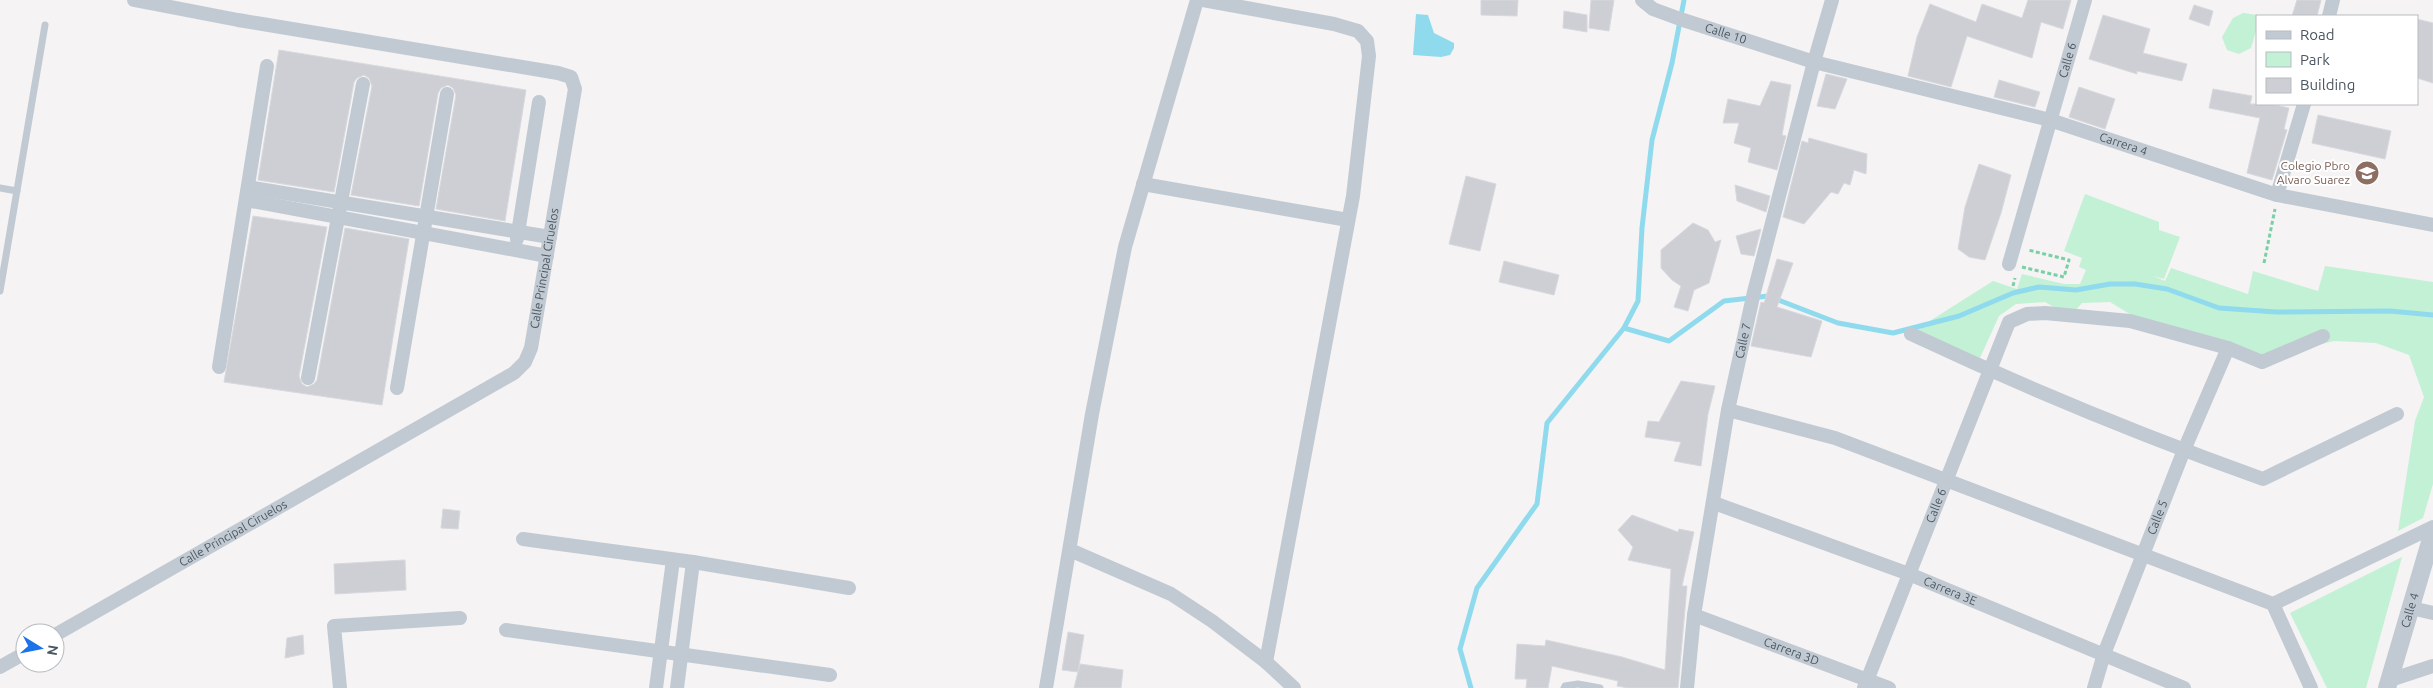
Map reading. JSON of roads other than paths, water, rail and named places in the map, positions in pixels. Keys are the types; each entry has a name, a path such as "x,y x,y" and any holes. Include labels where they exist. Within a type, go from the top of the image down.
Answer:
{"street":[{"name":"Calle Principal Ciruelos","path":"65,630 514,373 525,362 531,348 576,89 571,77 238,20 134,0"},
{"path":"1046,688 1052,641 1070,550 1092,414 1125,247 1197,0"},
{"path":"1203,0 1340,25 1358,31 1367,41 1369,56 1353,196 1266,662"},
{"name":"Calle 10","path":"1642,0 1653,8 1680,19 1814,62"},
{"name":"Calle 7","path":"1687,688 1694,615 1728,410 1754,292 1832,0"},
{"name":"Calle 6","path":"2009,264 2085,0"},
{"path":"2329,15 2333,0"},
{"name":"Carrera 4","path":"1814,62 2050,120 2277,195 2433,224"},
{"path":"219,367 267,66"},
{"path":"308,378 363,84"},
{"path":"397,388 447,94"},
{"path":"515,250 540,102"},
{"path":"2277,195 2304,105"},
{"path":"1143,184 1348,220"},
{"path":"247,194 341,202 550,237"},
{"path":"247,194 338,217 547,256"},
{"name":"Calle 6","path":"1866,684 2009,322 2027,314 2045,313 2130,321 2228,348"},
{"path":"1911,334 1991,371 2184,450 2262,479 2396,414"},
{"path":"2228,348 2262,362 2323,336"},
{"name":"Calle 5","path":"2094,688 2104,654 2184,450 2228,348"},
{"path":"1728,410 1834,438 1946,478 2273,604 2311,688"},
{"name":"Carrera 3E","path":"1714,503 1909,574 2184,688"},
{"path":"2273,604 2433,527"},
{"name":"Calle 4","path":"2388,684 2433,532"},
{"path":"523,539 693,562 849,588"},
{"path":"1070,550 1171,594 1212,621 1266,662 1294,688"},
{"path":"656,688 672,560"},
{"path":"677,688 693,562"},
{"path":"2411,608 2433,613"},
{"name":"Carrera 3D","path":"1694,615 1866,684 1889,688"},
{"path":"340,688 334,626 460,618"},
{"path":"506,630 830,675"},
{"path":"0,667 15,659"},
{"path":"2388,684 2433,666"}],"lane":[{"path":"0,291 45,25"},
{"path":"0,188 17,191"},
{"path":"1564,688 1565,686 1578,684 1600,688"}],"water":[{"path":"1416,14 1428,15 1434,33 1454,43 1454,48 1450,55 1441,57 1413,55"}],"waterway":[{"path":"1471,688 1460,649 1477,588 1537,504 1547,423 1624,328 1638,301 1642,228 1652,140 1672,63 1684,0"},
{"path":"1624,328 1669,341 1724,301 1768,296 1838,323 1893,333 1959,316 2013,293 2039,287 2076,290 2110,284 2135,284 2167,289 2219,308 2276,312 2390,311 2433,315"}],"place":[{"name":"Colegio Pbro Alvaro Suarez","path":"2367,173"}]}
